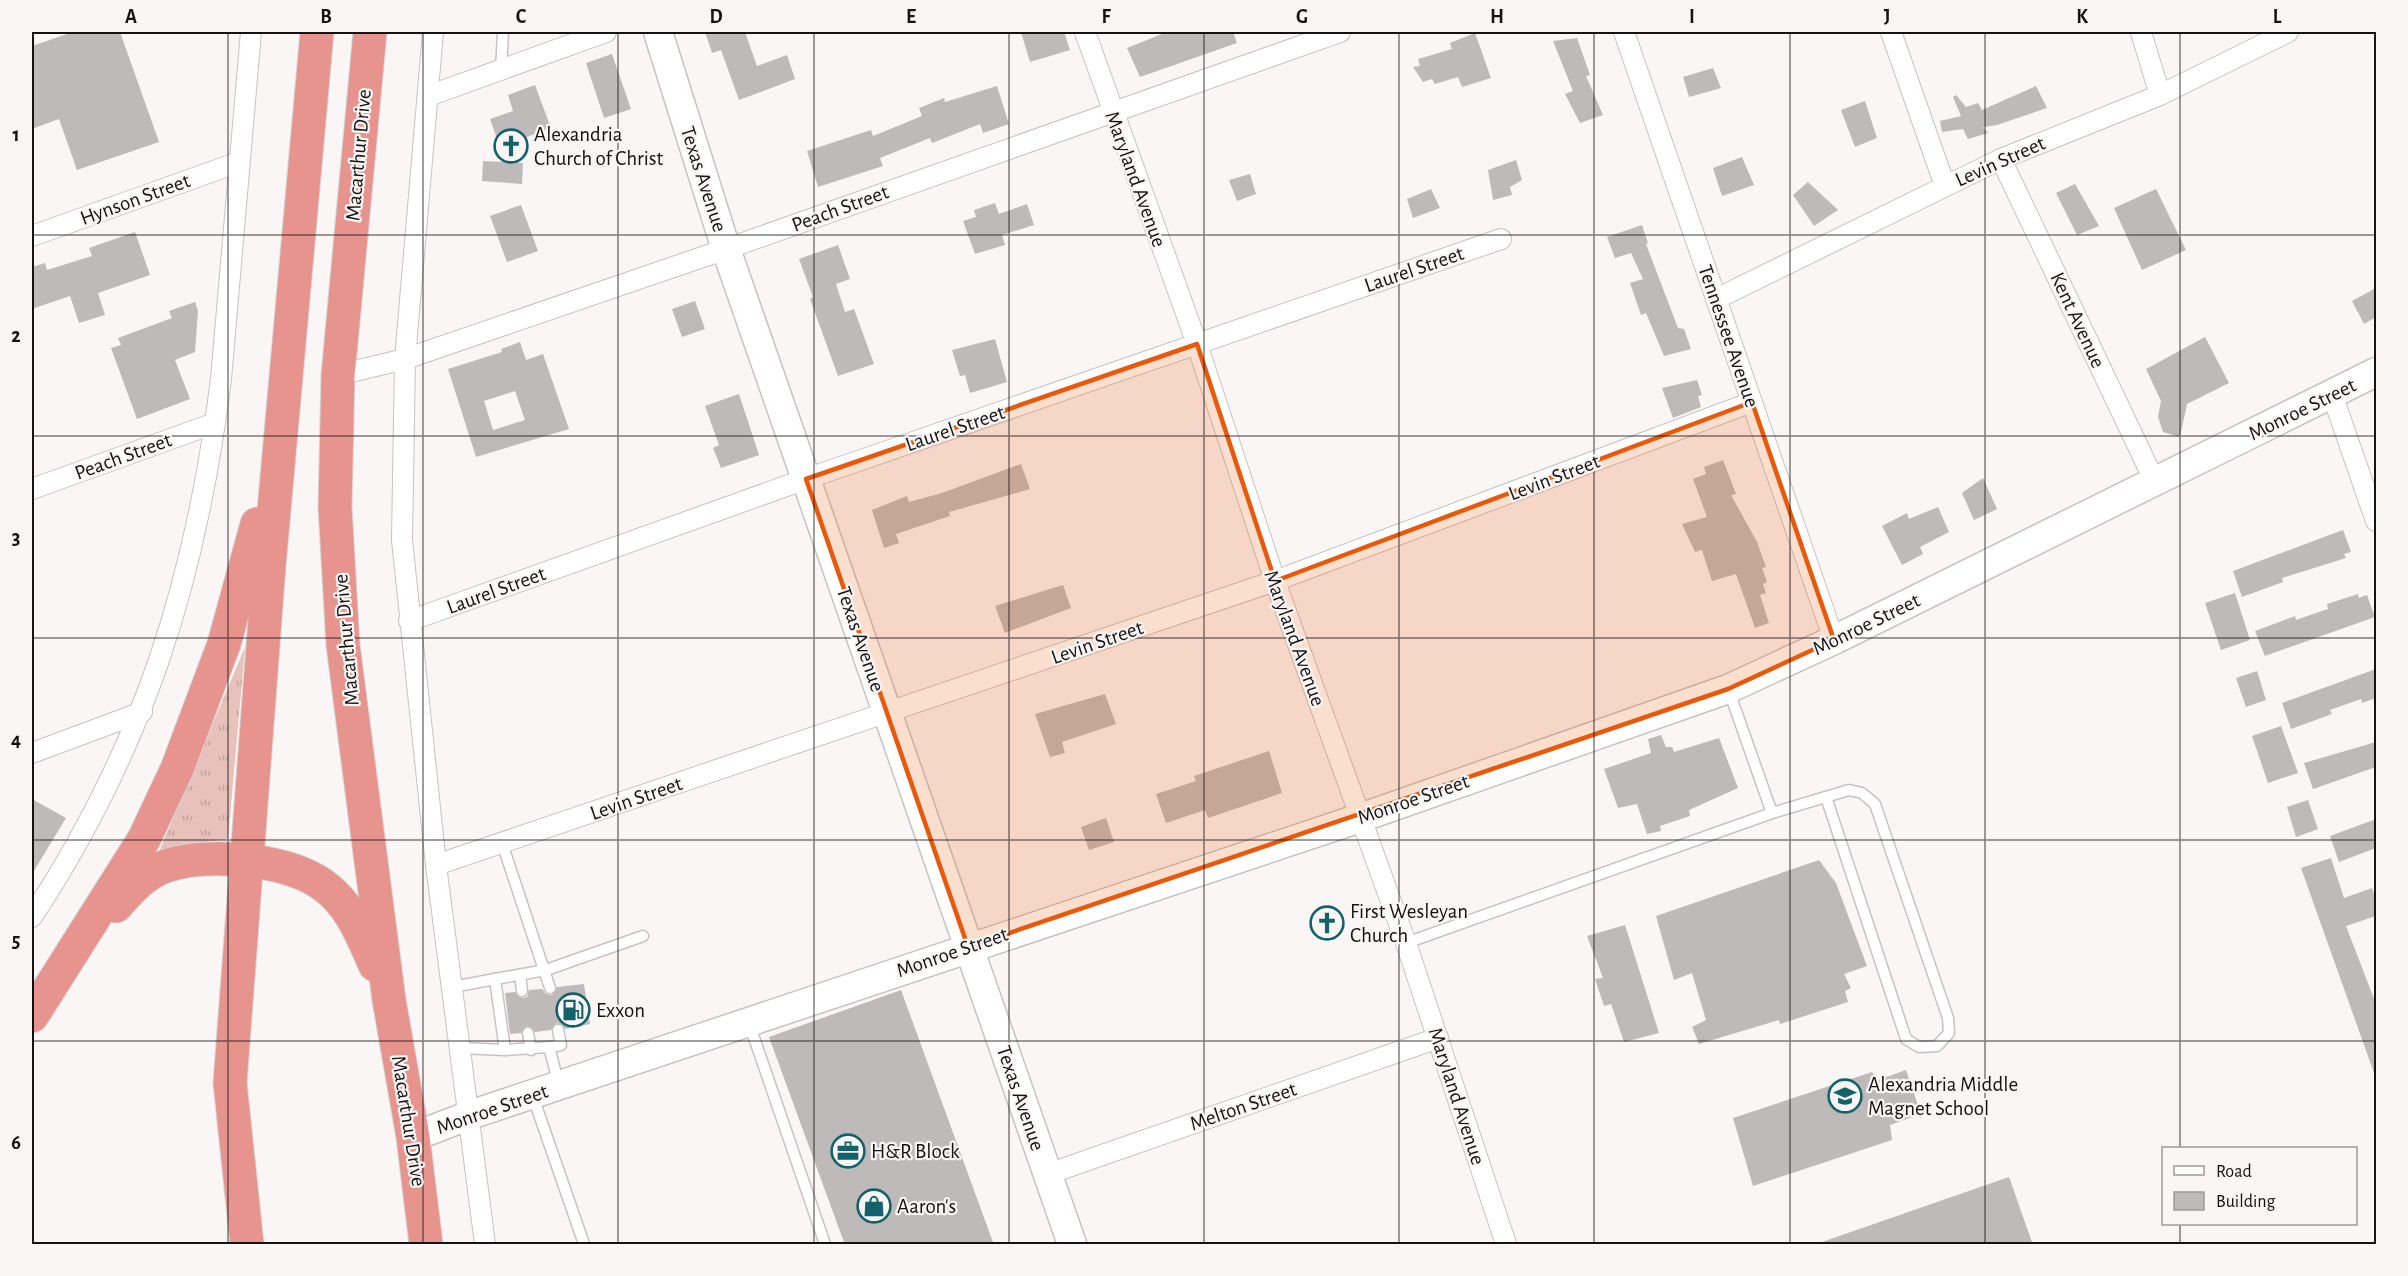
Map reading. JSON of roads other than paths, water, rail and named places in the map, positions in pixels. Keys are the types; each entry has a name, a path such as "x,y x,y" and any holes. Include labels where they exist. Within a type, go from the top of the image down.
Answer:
{"highway":[{"path":"247,1245 230,1083 269,566 317,32"},
{"name":"Macarthur Drive","path":"370,32 338,375 335,507 344,645 389,999 413,1137 426,1245"},
{"path":"32,1016 144,839 177,769 224,644 259,518 292,324"},
{"path":"79,945 138,882 165,866 192,861 246,862 280,866 303,874 323,885 342,902 358,925 389,999"}],"main road":[{"name":"Texas Avenue","path":"658,32 726,249 1072,1245"},
{"name":"Monroe Street","path":"413,1137 470,1115 748,1021 1360,818 1728,689 1834,640 2376,372"}],"street":[{"path":"32,917 95,809 142,712 178,604 191,554 215,423 251,32"},
{"path":"433,32 405,359 402,540 436,866 485,1245"},
{"path":"428,96 606,32"},
{"name":"Maryland Avenue","path":"1085,32 1197,344 1275,581 1406,943 1506,1245"},
{"name":"Peach Street","path":"338,375 405,359 726,249 1340,32"},
{"name":"Tennessee Avenue","path":"1624,32 1834,640"},
{"path":"1891,32 1945,186"},
{"path":"2141,32 2160,94"},
{"name":"Levin Street","path":"1716,299 2001,159 2160,94 2288,32"},
{"name":"Kent Avenue","path":"2001,159 2155,482"},
{"name":"Hynson Street","path":"32,236 239,162"},
{"name":"Laurel Street","path":"409,621 806,479 1501,239"},
{"path":"2332,394 2376,520"},
{"name":"Levin Street","path":"436,866 1275,581 1752,402"},
{"name":"Peach Street","path":"32,489 215,423"},
{"path":"32,753 142,712"},
{"name":"Melton Street","path":"1048,1174 1438,1038"}],"lane":[{"path":"501,70 503,32"},
{"path":"1728,689 1773,813"},
{"path":"1406,943 1773,813 1849,790 1862,793 1875,804 1948,1018 1949,1033 1937,1046 1919,1047 1905,1039 1826,797"},
{"path":"502,843 546,970 550,988"},
{"path":"453,987 546,970 643,936"},
{"path":"520,975 522,992"},
{"path":"495,979 504,1050"},
{"path":"748,1021 825,1245"},
{"path":"461,1048 531,1050 561,1045 558,1030"},
{"path":"528,1033 531,1050"},
{"path":"549,1047 560,1085"},
{"path":"532,1094 584,1245"}],"place":[{"name":"Alexandria Church of Christ","path":"511,146"},
{"name":"First Wesleyan Church","path":"1327,923"},
{"name":"Exxon","path":"573,1010"},
{"name":"Alexandria Middle Magnet School","path":"1845,1096"},
{"name":"H&R Block","path":"848,1151"},
{"name":"Aaron's","path":"874,1206"}]}
